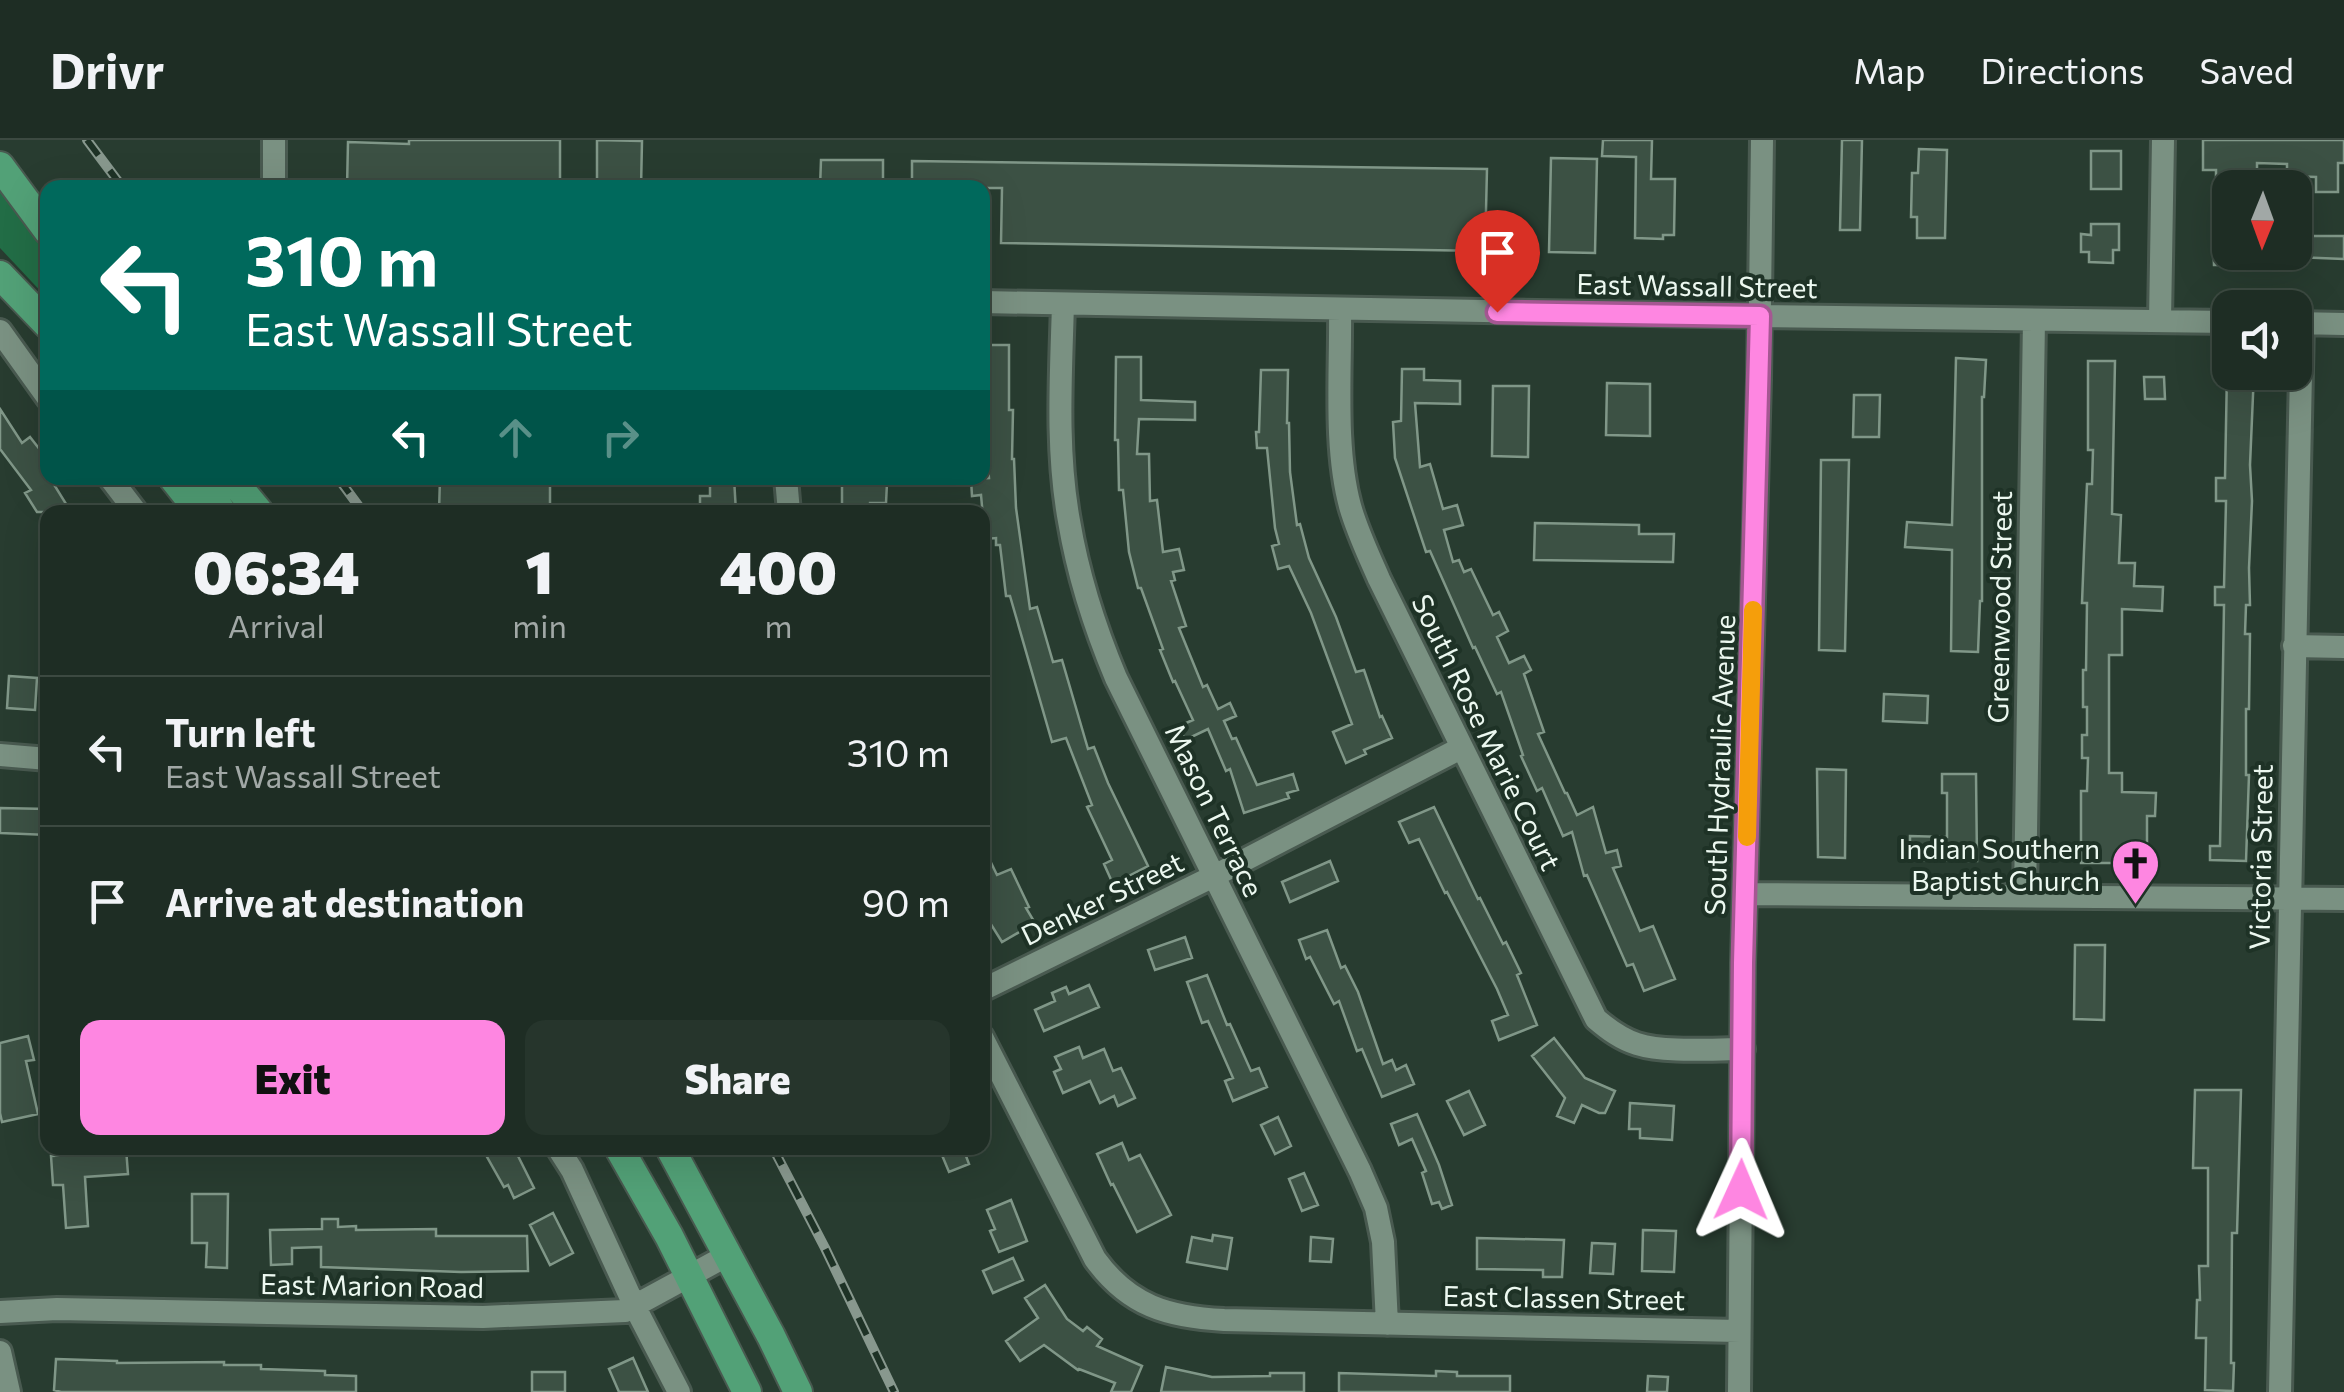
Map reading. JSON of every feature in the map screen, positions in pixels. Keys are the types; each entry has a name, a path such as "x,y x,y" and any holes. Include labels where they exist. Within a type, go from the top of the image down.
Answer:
{"main road":[{"path":"0,166 40,220"},
{"path":"0,275 40,316"},
{"path":"179,485 194,505"},
{"path":"237,485 253,505"},
{"path":"623,1155 747,1392"},
{"path":"674,1155 798,1392"}],"street":[{"path":"274,140 274,180"},
{"name":"South Hydraulic Avenue","path":"1738,1392 1762,140"},
{"path":"2160,321 2164,140"},
{"name":"East Wassall Street","path":"990,302 2212,322"},
{"name":"Mason Terrace","path":"1062,304 1064,486 1078,563 1102,644 1376,1208 1383,1242 1387,1324"},
{"name":"South Rose Marie Court","path":"1340,309 1341,444 1350,507 1379,580 1596,1019 1634,1044 1652,1048 1743,1049"},
{"name":"Greenwood Street","path":"2025,896 2034,320"},
{"path":"2312,323 2344,324"},
{"path":"0,331 40,387"},
{"name":"Victoria Street","path":"2280,1392 2298,390"},
{"path":"115,485 131,505"},
{"path":"2294,646 2344,647"},
{"name":"Denker Street","path":"990,986 1214,876 1460,748"},
{"path":"0,755 40,758"},
{"path":"1745,894 2344,899"},
{"name":"East Classen Street","path":"990,1053 1095,1260 1122,1290 1165,1312 1192,1318 1739,1331"},
{"path":"562,1155 679,1392"},
{"name":"East Marion Road","path":"0,1312 56,1309 483,1317 624,1311 728,1254"},
{"path":"0,1352 9,1392"}],"green space":[{"path":"0,192 40,245 40,291 0,248"}],"building":[{"path":"409,140 560,140 560,180 347,180 348,142 409,144"},
{"path":"597,140 642,141 641,180 597,180"},
{"path":"1603,140 1652,140 1651,179 1675,179 1674,235 1663,235 1663,239 1635,238 1636,157 1602,156"},
{"path":"1842,140 1862,140 1860,230 1840,230"},
{"path":"2203,140 2344,140 2344,163 2338,163 2338,192 2316,192 2312,170 2287,170 2287,164 2257,163 2257,170 2203,170"},
{"path":"1919,149 1947,150 1945,238 1917,238 1917,217 1911,217 1912,173 1918,173"},
{"path":"2091,151 2121,151 2121,189 2091,189"},
{"path":"1551,158 1597,159 1595,253 1549,252"},
{"path":"821,160 883,160 883,180 820,180"},
{"path":"912,161 1487,169 1485,251 1001,243 1002,188 990,188 990,180 912,180"},
{"path":"2091,224 2119,224 2119,250 2113,250 2113,263 2089,262 2089,252 2081,252 2081,234 2091,235"},
{"path":"2312,236 2344,236 2344,259 2312,258"},
{"path":"990,345 1009,345 1012,459 1030,609 1037,607 1053,662 1062,660 1088,749 1094,747 1148,866 1113,884 1104,864 1112,860 1087,807 1092,805 1066,738 1052,742 1010,596 1006,596 1000,545 996,545 996,538 990,539 990,505 982,505 981,495 972,496 971,485 990,485"},
{"path":"1116,357 1141,357 1141,400 1195,402 1195,420 1139,419 1137,454 1149,454 1150,501 1157,500 1163,552 1179,549 1184,570 1173,572 1175,580 1171,581 1186,626 1179,628 1203,687 1207,685 1218,709 1230,703 1236,716 1224,721 1257,785 1293,774 1298,790 1287,793 1289,798 1244,813 1230,769 1226,771 1208,729 1185,740 1179,726 1193,720 1160,650 1163,649 1138,588 1129,552 1115,440"},
{"path":"1956,358 1986,360 1978,652 1951,651 1952,550 1905,547 1907,522 1952,525"},
{"path":"2088,361 2115,361 2112,514 2121,515 2119,563 2135,563 2134,586 2163,587 2162,611 2122,609 2122,655 2109,655 2109,773 2122,773 2122,792 2156,793 2155,816 2147,816 2147,863 2081,863 2081,791 2087,791 2088,758 2082,758 2082,735 2087,735 2083,670 2087,603 2082,603 2087,484 2092,484 2093,450 2088,450"},
{"path":"1402,369 1424,369 1424,380 1460,381 1460,404 1415,403 1420,467 1430,464 1443,509 1457,505 1463,525 1444,530 1453,562 1459,560 1464,572 1471,569 1493,615 1499,612 1508,631 1497,637 1509,663 1524,656 1531,670 1524,674 1544,732 1538,734 1565,793 1577,815 1593,807 1606,853 1617,850 1621,866 1613,868 1640,931 1653,926 1675,979 1644,991 1633,964 1627,966 1587,875 1584,876 1572,832 1563,836 1542,788 1537,791 1521,756 1501,692 1497,694 1430,551 1426,552 1395,458 1393,422 1401,421"},
{"path":"1261,370 1288,370 1287,423 1297,525 1300,524 1309,558 1356,672 1364,670 1380,717 1392,738 1346,763 1333,732 1352,724 1311,613 1289,566 1278,569 1272,546 1279,544 1267,448 1257,448 1256,432"},
{"path":"2144,377 2164,377 2165,399 2145,399"},
{"path":"1607,383 1650,384 1650,436 1606,435"},
{"path":"1493,386 1529,386 1528,457 1492,456"},
{"path":"2227,390 2253,390 2250,605 2246,605 2245,634 2250,634 2246,861 2210,860 2210,846 2220,846 2224,605 2215,605 2215,587 2224,587 2226,501 2216,501 2216,478 2225,478"},
{"path":"1854,395 1880,395 1879,437 1853,437"},
{"path":"0,409 22,443 30,437 40,450 40,485 54,485 67,505 40,505 37,512 25,493 31,490 0,449"},
{"path":"1821,460 1849,460 1845,651 1819,650"},
{"path":"440,485 550,485 550,505 439,505"},
{"path":"710,485 734,485 736,505 700,505 700,496 710,496"},
{"path":"842,485 887,485 886,503 842,505"},
{"path":"1535,523 1639,525 1639,534 1674,534 1673,562 1534,560"},
{"path":"9,676 37,678 35,710 7,708"},
{"path":"1884,694 1928,696 1927,723 1883,721"},
{"path":"1817,769 1846,770 1845,858 1818,857"},
{"path":"1942,774 1976,774 1977,861 1910,860 1910,836 1947,837 1947,793 1942,793"},
{"path":"1434,807 1478,899 1521,973 1517,975 1537,1025 1499,1040 1492,1021 1508,1015 1497,989 1419,839 1409,843 1399,822"},
{"path":"0,808 40,809 40,835 0,833"},
{"path":"990,861 997,875 1011,869 1035,923 1002,942 990,923"},
{"path":"1330,861 1338,881 1290,902 1282,882"},
{"path":"1327,930 1341,968 1345,966 1358,992 1383,1064 1392,1060 1396,1070 1406,1065 1414,1084 1382,1097 1362,1049 1357,1051 1339,1001 1334,1004 1299,940"},
{"path":"1185,937 1192,958 1155,970 1148,950"},
{"path":"2075,945 2105,945 2104,1020 2074,1019"},
{"path":"1207,975 1251,1071 1259,1068 1267,1087 1233,1101 1225,1081 1233,1078 1208,1021 1202,1023 1187,982"},
{"path":"1089,985 1099,1007 1044,1031 1035,1010 1055,1001 1052,993 1066,987 1069,994"},
{"path":"28,1036 34,1060 26,1061 38,1114 2,1122 0,1043"},
{"path":"1554,1038 1585,1078 1615,1091 1605,1113 1582,1105 1574,1123 1557,1116 1565,1098 1532,1056"},
{"path":"1079,1047 1083,1058 1104,1049 1113,1071 1121,1068 1135,1098 1118,1106 1114,1096 1100,1103 1090,1081 1063,1093 1054,1072 1061,1069 1055,1057"},
{"path":"2195,1090 2241,1090 2237,1233 2232,1233 2233,1391 2205,1390 2206,1338 2196,1338 2199,1266 2208,1266 2208,1168 2193,1168"},
{"path":"1469,1091 1485,1125 1464,1135 1447,1101"},
{"path":"1630,1103 1674,1106 1672,1140 1640,1138 1640,1129 1629,1129"},
{"path":"1417,1114 1452,1205 1442,1209 1439,1202 1432,1204 1422,1173 1426,1171 1412,1139 1399,1145 1391,1124"},
{"path":"1278,1117 1291,1146 1275,1154 1261,1125"},
{"path":"1122,1143 1129,1160 1140,1155 1171,1215 1137,1232 1097,1154"},
{"path":"127,1155 128,1174 85,1177 88,1226 66,1228 63,1185 53,1185 51,1156"},
{"path":"486,1155 518,1155 534,1188 514,1198 508,1185 504,1187"},
{"path":"942,1155 966,1155 969,1164 949,1172"},
{"path":"1304,1173 1318,1205 1302,1211 1289,1179"},
{"path":"192,1194 228,1194 227,1268 206,1267 207,1243 192,1243"},
{"path":"1011,1200 1027,1241 999,1252 987,1210"},
{"path":"553,1213 573,1253 550,1265 530,1225"},
{"path":"322,1219 338,1219 338,1227 356,1226 356,1230 436,1229 436,1236 527,1236 528,1271 321,1267 321,1247 292,1248 292,1264 271,1265 270,1230 322,1229"},
{"path":"1643,1230 1676,1231 1674,1272 1642,1271"},
{"path":"1213,1235 1232,1238 1227,1269 1187,1262 1192,1237 1212,1241"},
{"path":"1311,1237 1333,1239 1331,1262 1310,1261"},
{"path":"1477,1238 1564,1240 1562,1277 1543,1277 1543,1270 1477,1269"},
{"path":"1592,1243 1615,1244 1613,1274 1590,1273"},
{"path":"1013,1258 1023,1280 993,1293 983,1271"},
{"path":"1045,1285 1067,1319 1102,1339 1097,1346 1142,1366 1131,1392 1111,1392 1115,1383 1078,1370 1044,1345 1020,1361 1006,1341 1038,1318 1025,1298"},
{"path":"633,1358 648,1392 619,1392 609,1369"},
{"path":"56,1359 224,1362 261,1365 261,1369 325,1371 325,1375 356,1376 356,1392 61,1392 54,1390"},
{"path":"1166,1367 1212,1377 1304,1373 1304,1392 1161,1392"},
{"path":"1436,1371 1457,1372 1457,1376 1510,1376 1510,1392 1339,1392 1339,1373 1436,1376"},
{"path":"532,1372 565,1372 565,1392 532,1392"},
{"path":"1648,1376 1668,1377 1667,1392 1647,1392"}],"railway":[{"path":"87,140 117,180"},
{"path":"343,485 358,505"},
{"path":"777,1155 894,1392"}],"slow traffic":[{"path":"1747,837 1753,610"}],"place":[{"name":"Indian Southern Baptist Church","path":"2135,906"}],"route":[{"path":"1497,312 1760,316 1741,1190"}]}
